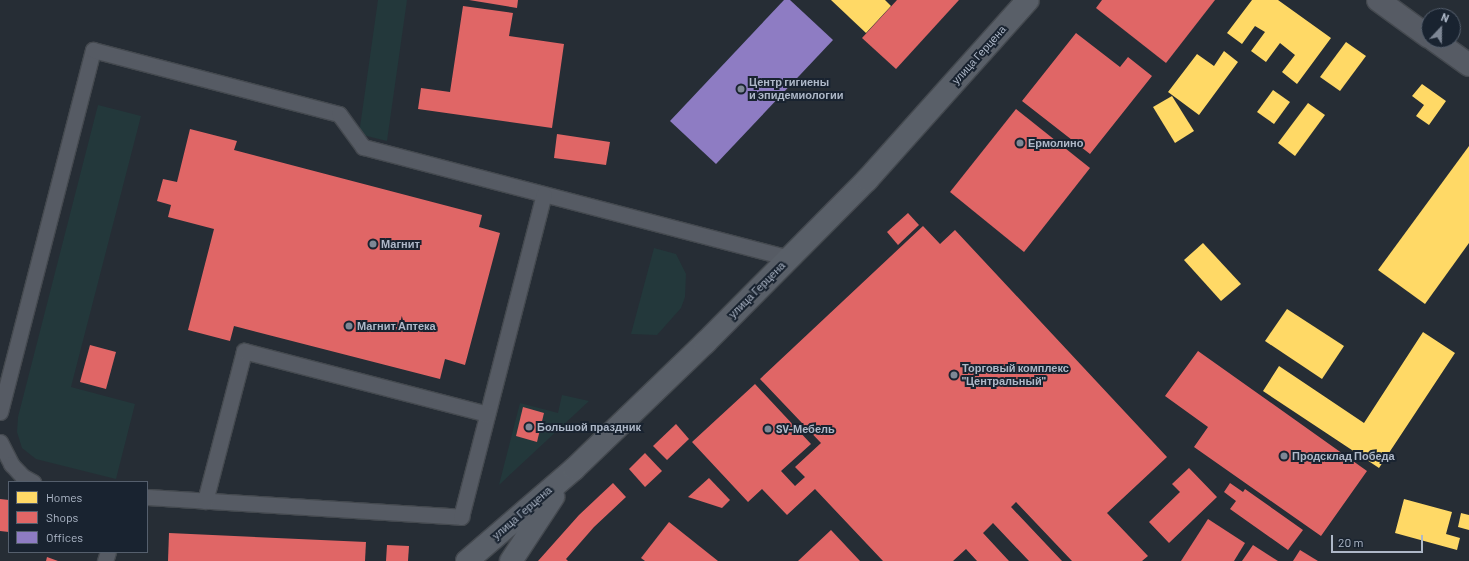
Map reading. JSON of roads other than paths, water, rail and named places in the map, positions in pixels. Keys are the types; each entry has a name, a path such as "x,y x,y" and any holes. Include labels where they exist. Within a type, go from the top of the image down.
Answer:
{"street":[{"name":"улица Герцена","path":"467,561 574,469 705,343 867,180 1028,0"},
{"path":"1378,0 1421,31"},
{"path":"1445,48 1469,65"},
{"path":"511,561 540,515 574,469"}],"lane":[{"path":"0,412 94,50 338,114 363,147 789,258"},
{"path":"148,497 460,517 544,194"},
{"path":"205,500 244,351 487,414"},
{"path":"0,442 11,464 22,476 32,481"}],"place":[{"name":"Центр гигиены и эпидемиологии","path":"741,89"},
{"name":"Ермолино","path":"1020,143"},
{"name":"Магнит","path":"373,244"},
{"name":"Магнит Аптека","path":"349,326"},
{"name":"Торговый комплекс \"Центральный\"","path":"954,375"},
{"name":"Большой праздник","path":"529,427"},
{"name":"SV-Мебель","path":"768,429"},
{"name":"Продсклад Победа","path":"1284,456"}]}
